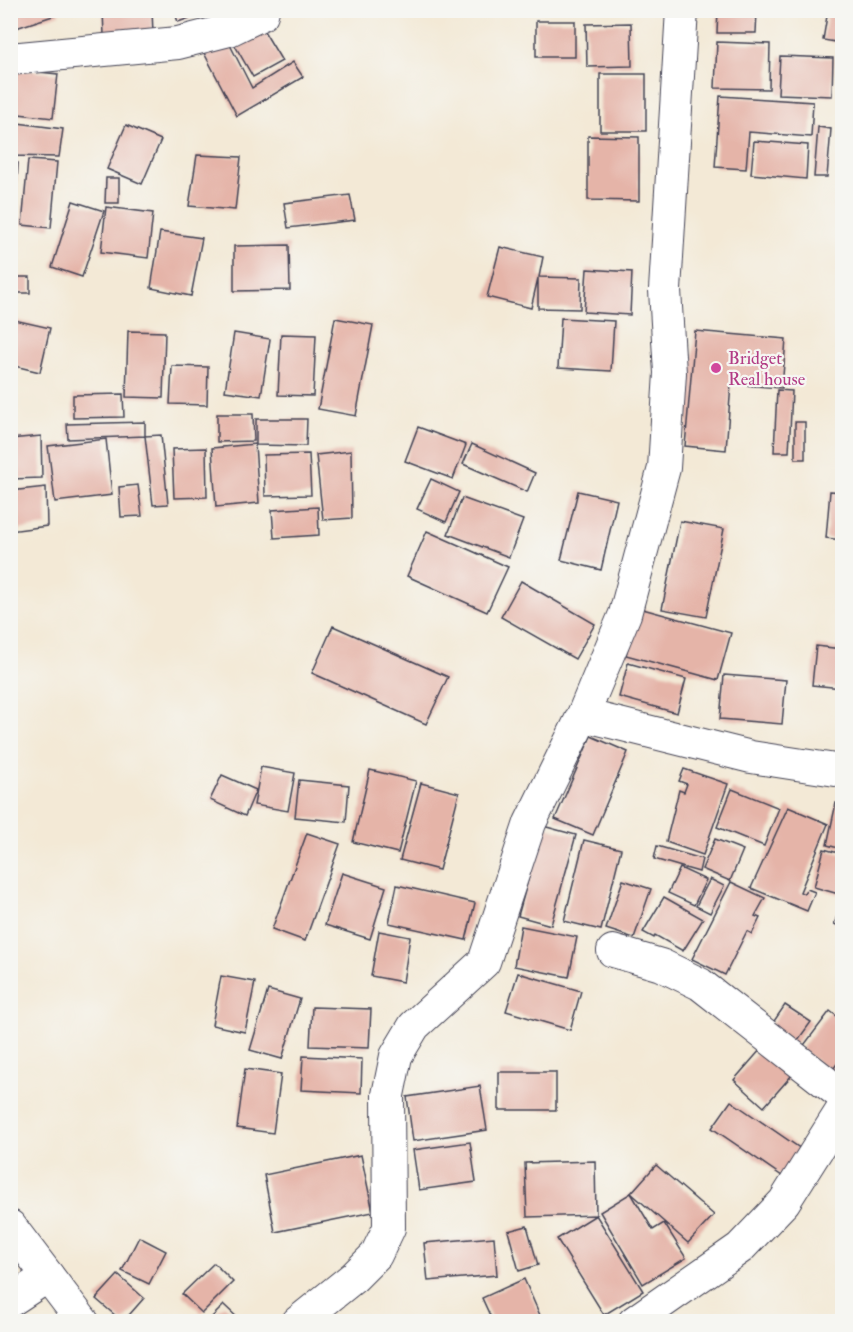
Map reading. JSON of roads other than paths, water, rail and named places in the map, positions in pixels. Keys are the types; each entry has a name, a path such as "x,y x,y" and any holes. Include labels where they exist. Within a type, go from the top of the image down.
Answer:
{"street":[{"path":"10,59 178,43 228,30 262,14 263,10"},
{"path":"298,1322 354,1277 376,1255 389,1228 388,1095 396,1056 414,1026 484,962 530,823 583,715 625,614 664,468 670,373 666,290 682,10"},
{"path":"583,715 752,757 843,771"},
{"path":"613,951 661,965 699,984 843,1095"},
{"path":"634,1322 740,1248 784,1202 843,1110"},
{"path":"10,1226 83,1322"},
{"path":"10,1301 48,1276"}],"place":[{"name":"Bridget Real house","path":"716,368"}]}
